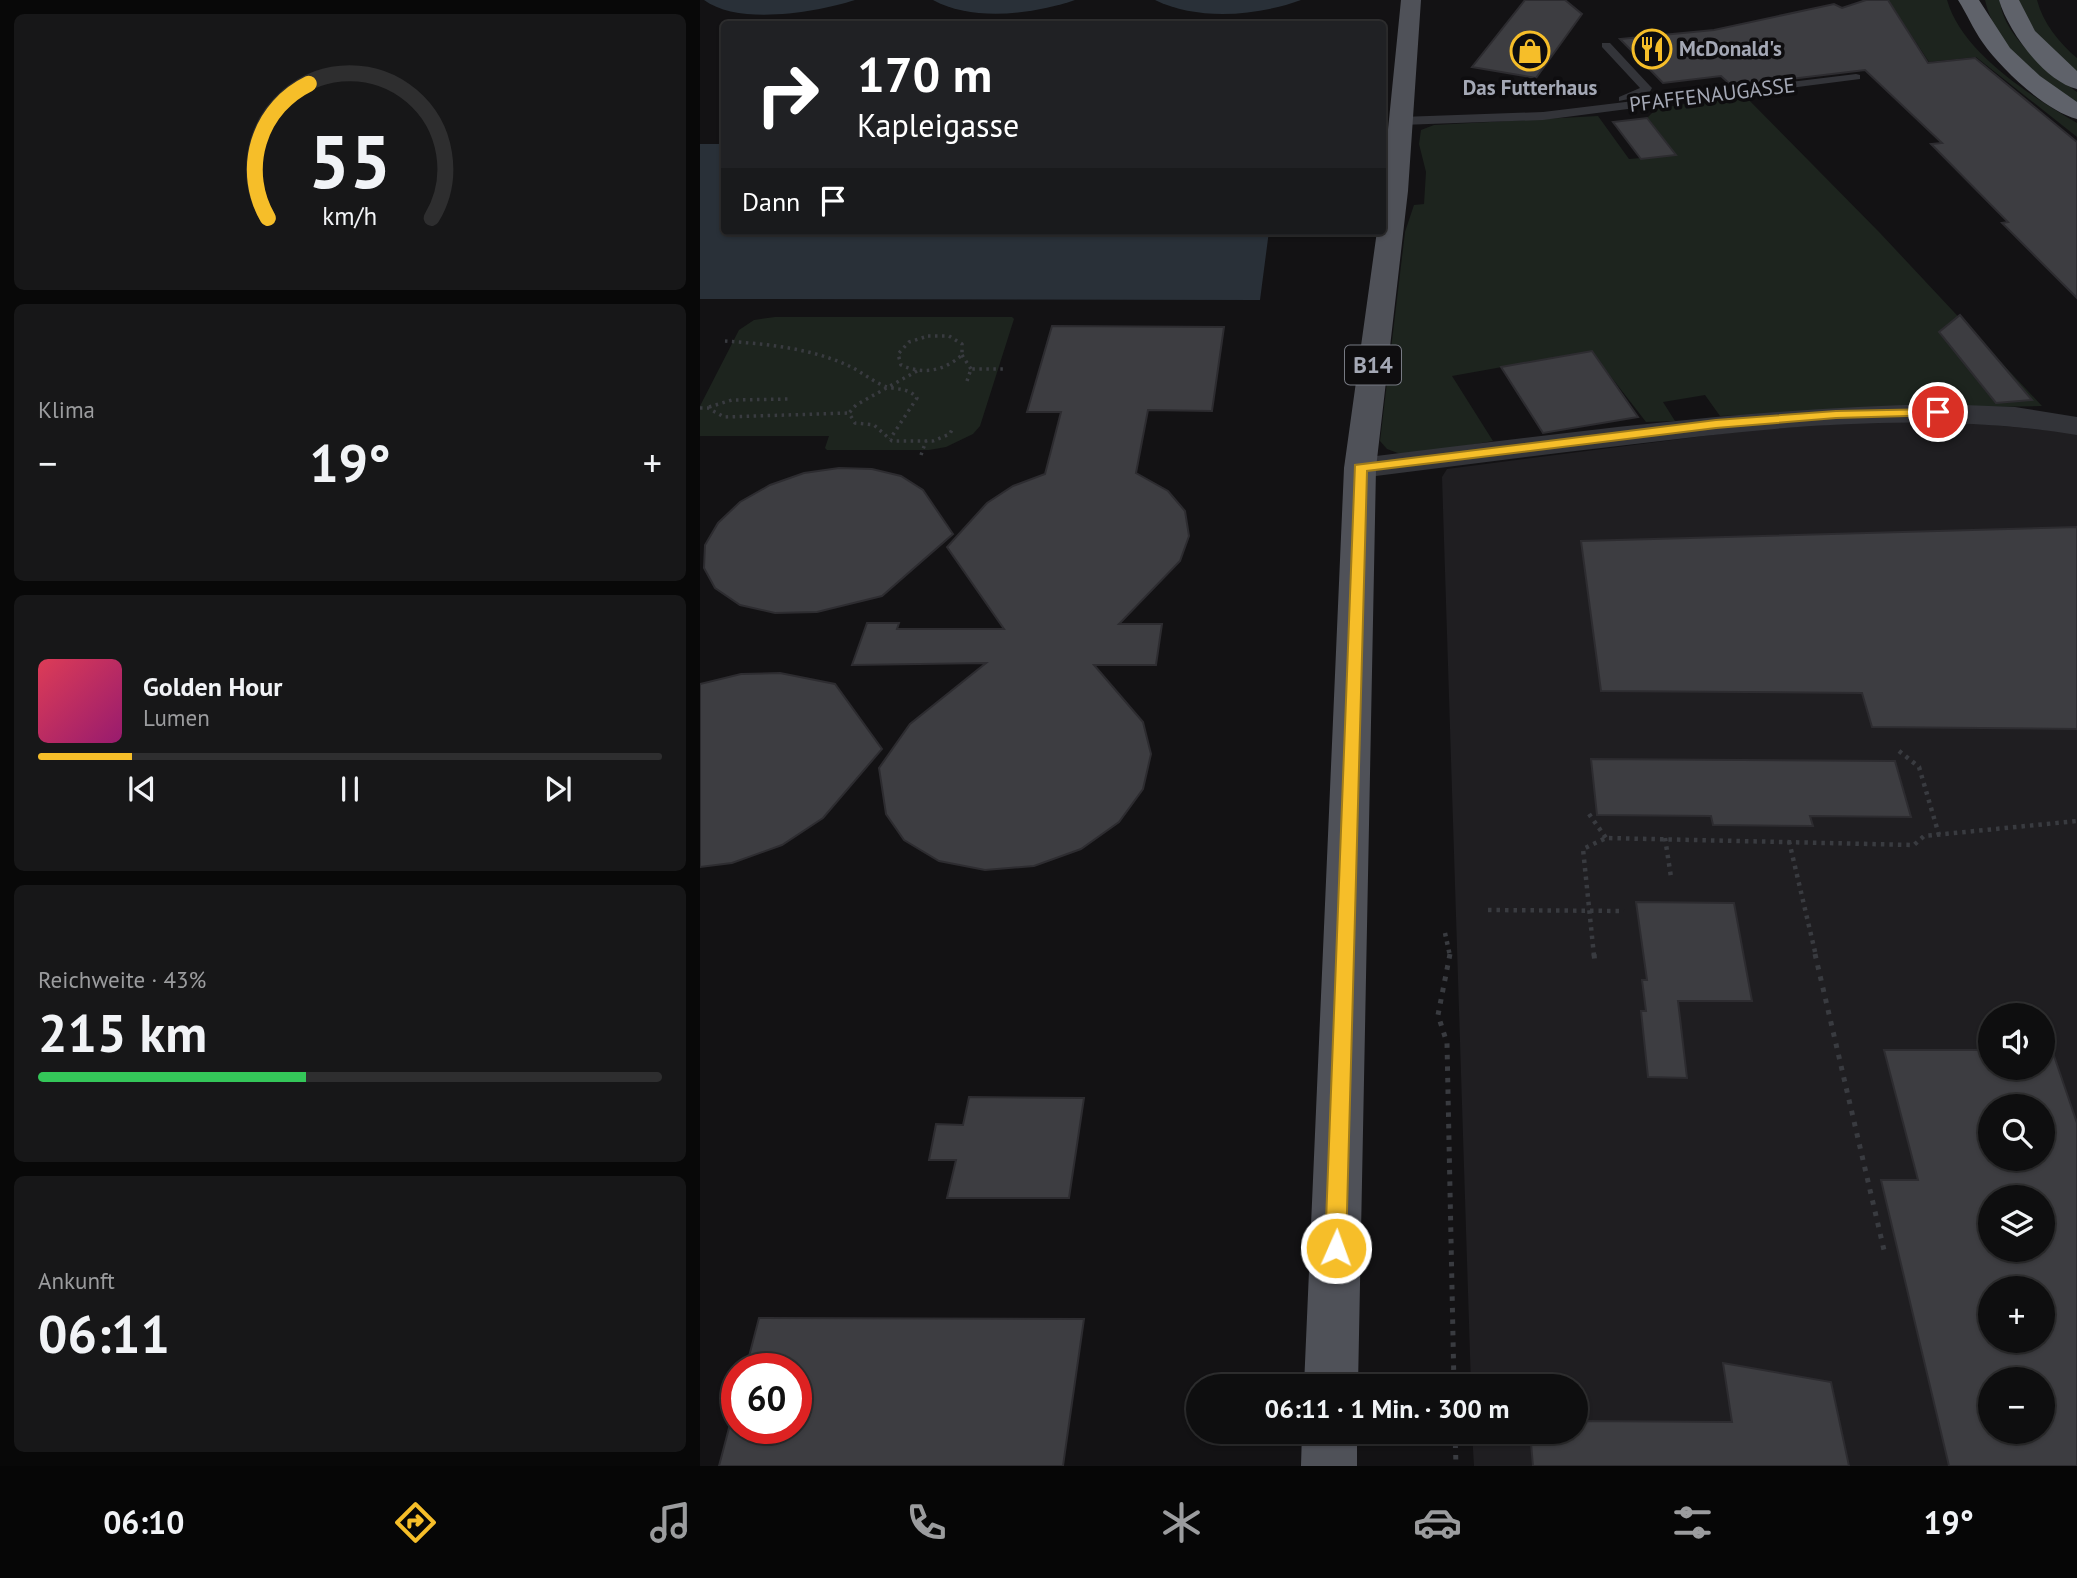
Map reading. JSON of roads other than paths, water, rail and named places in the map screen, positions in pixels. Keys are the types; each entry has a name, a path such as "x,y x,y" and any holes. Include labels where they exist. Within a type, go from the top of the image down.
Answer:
{"highway":[{"path":"2009,0 2011,9 2032,42 2077,82"},
{"path":"1971,2 1994,42 2007,58 2037,85 2077,112"}],"main road":[{"name":"B14","path":"1331,1374 1360,468 1395,191 1411,0"},
{"path":"1329,1466 1330,1444"}],"street":[{"path":"1360,468 1716,424 1836,415 1938,412 2015,416 2077,426"}],"lane":[{"path":"1606,45 1646,88 1644,93 1636,96 1613,99"},
{"name":"PFAFFENAUGASSE","path":"1401,121 1543,116 1856,77"}],"place":[{"name":"McDonald's","path":"1652,49"},
{"name":"Das Futterhaus","path":"1530,51"}]}
